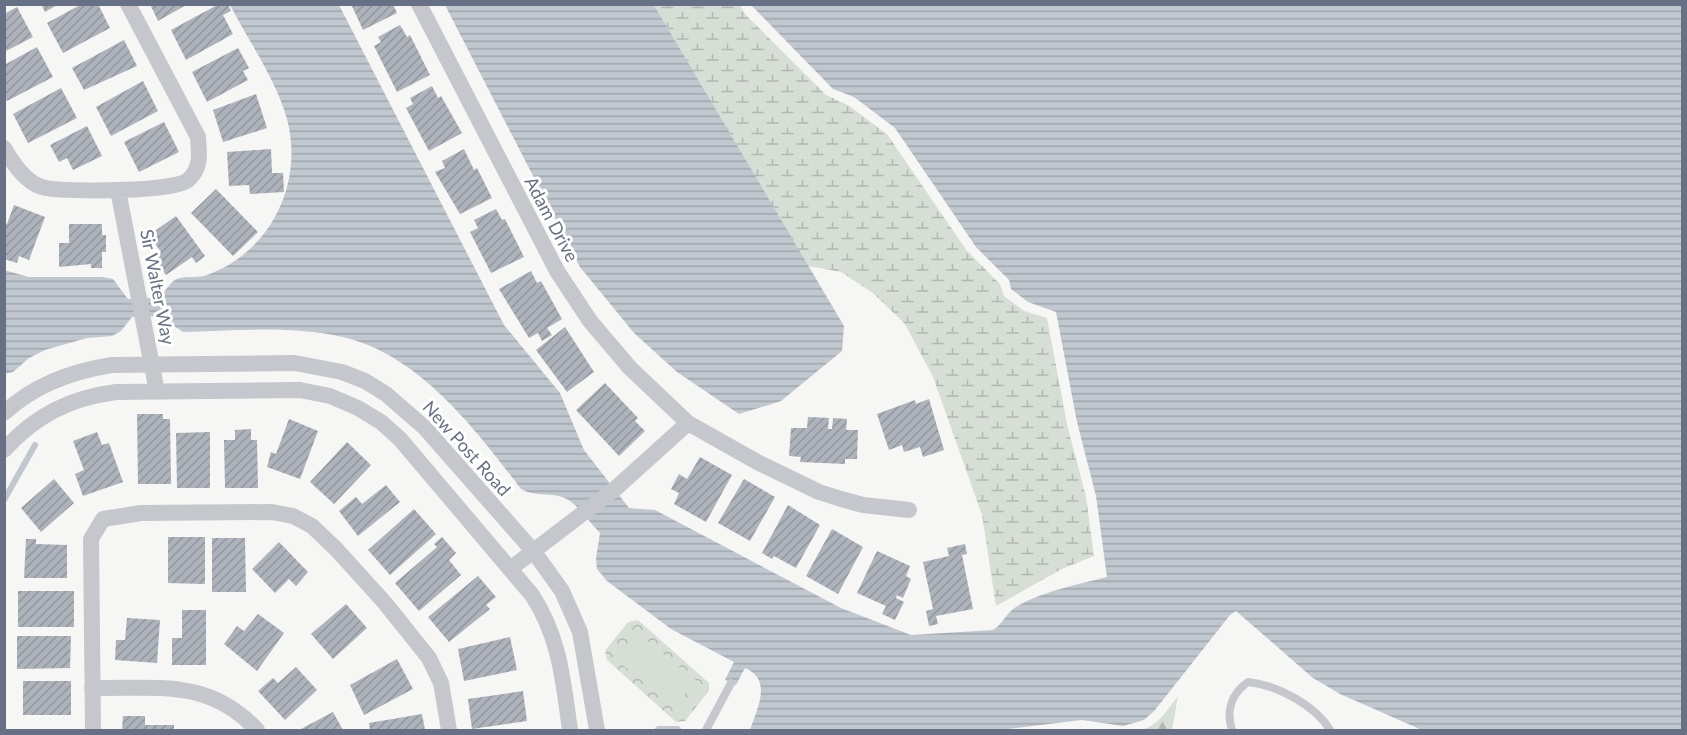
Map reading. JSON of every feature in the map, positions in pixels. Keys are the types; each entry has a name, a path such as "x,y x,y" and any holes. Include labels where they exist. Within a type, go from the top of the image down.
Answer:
{"street":[{"path":"4,148 22,175 45,188 118,190 166,188 188,181 200,162 198,137 128,4"},
{"name":"Adam Drive","path":"419,4 572,297 630,368 688,423 759,463 819,492 863,505 909,510"},
{"name":"Sir Walter Way","path":"118,190 158,392"},
{"name":"New Post Road","path":"4,413 28,395 68,375 112,365 295,363 327,368 365,381 386,394 425,428 534,552 562,591 580,632 597,730"},
{"path":"4,450 39,417 63,404 89,396 158,392 300,390 330,396 358,408 381,422 400,439 532,594 546,616 555,639 570,730"},
{"path":"510,569 616,488 688,423"},
{"path":"93,730 91,539 103,519 141,513 272,512 293,516 312,526 337,550 392,612 429,658 441,683 449,730"},
{"path":"92,688 200,692 225,702 257,730"}],"lane":[{"path":"1232,730 1231,703 1237,690 1248,682 1265,684 1319,714 1330,730"},
{"path":"706,730 731,683"},
{"path":"659,730 677,730"}],"green space":[{"path":"654,5 740,5 745,14 826,95 848,105 887,134 967,251 1000,284 1004,296 1024,311 1047,318 1067,424 1086,497 1094,556 1062,569 996,606 982,515 933,377 905,324 873,293 841,272 808,266"},
{"path":"638,620 709,683 709,691 685,721 676,722 607,660 605,651 628,622"},
{"path":"641,636 696,681 674,707 619,662"},
{"path":"1178,696 1172,730 1141,730 1158,721"}],"shaded area":[{"path":"230,5 339,5 504,325 560,393 584,450 629,508 655,510 841,608 911,635 993,630 1013,609 1026,602 1060,589 1107,577 1096,496 1077,422 1056,312 1028,302 1011,289 1009,280 976,247 895,128 854,97 833,89 751,5 1682,5 1682,730 1422,730 1340,694 1313,678 1236,611 1230,615 1155,710 1144,720 1123,726 1082,720 1000,730 750,730 761,696 759,680 754,673 745,668 736,685 725,680 734,662 671,629 607,581 597,569 596,558 600,533 578,508 562,497 531,493 521,489 485,443 444,398 421,377 397,360 371,346 343,337 304,331 183,332 171,324 167,316 132,317 121,331 112,336 87,338 45,350 29,358 13,372 5,374 4,270 29,277 103,277 113,279 128,299 153,297 163,293 177,279 204,276 230,264 249,250 265,232 286,190 291,167 291,143 287,119 276,90"},
{"path":"445,5 654,5 844,326 842,351 781,401 739,414 677,372 634,333 580,267"}],"building":[{"path":"41,4 59,4 45,12"},
{"path":"82,4 98,4 110,28 63,53 47,23"},
{"path":"150,4 188,4 158,21"},
{"path":"219,4 228,4 231,11 223,15 233,34 186,60 171,30"},
{"path":"351,4 393,4 397,13 363,30"},
{"path":"17,7 33,37 4,52 4,14"},
{"path":"400,25 407,37 410,35 430,75 397,92 374,46 381,42 378,37"},
{"path":"124,40 137,66 84,90 72,68"},
{"path":"37,47 53,77 7,101 4,96 4,65"},
{"path":"238,48 249,68 243,71 248,80 207,102 192,72"},
{"path":"143,81 158,111 111,136 96,107"},
{"path":"432,86 438,98 441,96 462,133 429,151 406,108 413,104 410,98"},
{"path":"61,88 77,118 28,143 13,114"},
{"path":"256,94 267,128 223,142 213,110"},
{"path":"164,122 179,152 139,172 124,142"},
{"path":"87,126 102,156 73,170 67,158 59,162 50,145"},
{"path":"271,149 272,173 283,173 284,192 250,194 249,185 229,186 227,152"},
{"path":"464,149 474,170 477,168 492,198 460,214 435,172 445,168 442,161"},
{"path":"216,189 258,232 233,256 191,213"},
{"path":"14,205 45,217 29,260 19,256 17,263 4,259 4,223 7,224"},
{"path":"496,209 502,220 505,219 524,257 491,273 470,232 478,228 474,220"},
{"path":"176,216 205,256 196,263 192,257 166,275 154,258 161,252 149,235"},
{"path":"69,224 102,224 102,235 106,235 106,252 102,252 102,268 91,268 91,264 59,267 59,243 69,243"},
{"path":"531,271 537,283 541,281 562,319 547,328 552,335 542,341 538,333 529,338 499,289"},
{"path":"565,327 594,372 567,392 536,350"},
{"path":"605,383 638,418 635,421 645,431 619,456 576,410"},
{"path":"929,399 944,450 923,457 920,447 904,452 902,445 889,450 877,414 915,400 916,404"},
{"path":"137,414 163,414 163,419 170,419 171,484 138,484"},
{"path":"808,417 829,418 828,429 832,429 833,418 847,419 846,430 858,430 857,459 845,459 845,464 800,462 801,457 789,456 791,428 807,428"},
{"path":"289,419 318,431 300,479 267,467 271,452 276,454"},
{"path":"251,429 251,440 257,440 258,488 225,488 224,440 235,440 235,430"},
{"path":"97,432 102,445 109,443 123,482 83,496 75,474 84,470 73,441"},
{"path":"210,432 210,488 177,488 176,433"},
{"path":"347,442 371,465 334,504 310,482"},
{"path":"700,457 732,475 706,522 674,504 679,493 671,489 679,474 687,479"},
{"path":"54,479 74,503 41,532 21,508"},
{"path":"744,479 775,497 750,541 718,523"},
{"path":"386,485 400,502 358,536 339,511 356,497 362,504"},
{"path":"788,505 820,525 796,568 774,556 772,559 762,553"},
{"path":"414,509 436,534 390,575 368,550"},
{"path":"832,529 863,547 838,594 806,576"},
{"path":"168,537 205,537 205,584 168,583"},
{"path":"442,537 456,553 449,560 461,575 419,611 395,583 437,547 434,544"},
{"path":"212,538 245,538 246,592 212,592"},
{"path":"26,539 36,539 36,544 67,545 67,578 24,578"},
{"path":"279,542 308,572 296,586 289,579 275,593 252,569"},
{"path":"965,544 967,554 962,555 973,609 936,616 938,624 929,626 926,611 933,609 923,562 949,556 947,548"},
{"path":"877,551 910,566 906,576 911,579 903,598 897,595 896,598 904,602 895,620 882,614 886,606 857,593"},
{"path":"478,576 496,597 486,605 490,609 449,642 428,617"},
{"path":"18,591 74,591 74,627 18,627"},
{"path":"346,604 367,628 333,659 311,634"},
{"path":"182,610 206,610 206,665 172,665 172,638 182,638"},
{"path":"258,614 284,633 257,671 224,644 237,626 244,631"},
{"path":"127,618 160,620 157,663 115,660 116,640 125,640"},
{"path":"17,636 71,636 70,668 17,669"},
{"path":"510,637 517,670 464,681 458,649"},
{"path":"397,659 413,689 364,715 350,685"},
{"path":"296,667 317,690 285,720 258,691 273,678 278,683"},
{"path":"23,681 71,681 71,715 23,715"},
{"path":"523,691 527,721 472,729 468,699"},
{"path":"333,712 343,730 299,730"},
{"path":"422,714 425,730 370,730 369,723"},
{"path":"123,716 145,716 145,725 174,725 174,730 122,730"}],"waterway":[{"path":"4,500 35,445"}]}
